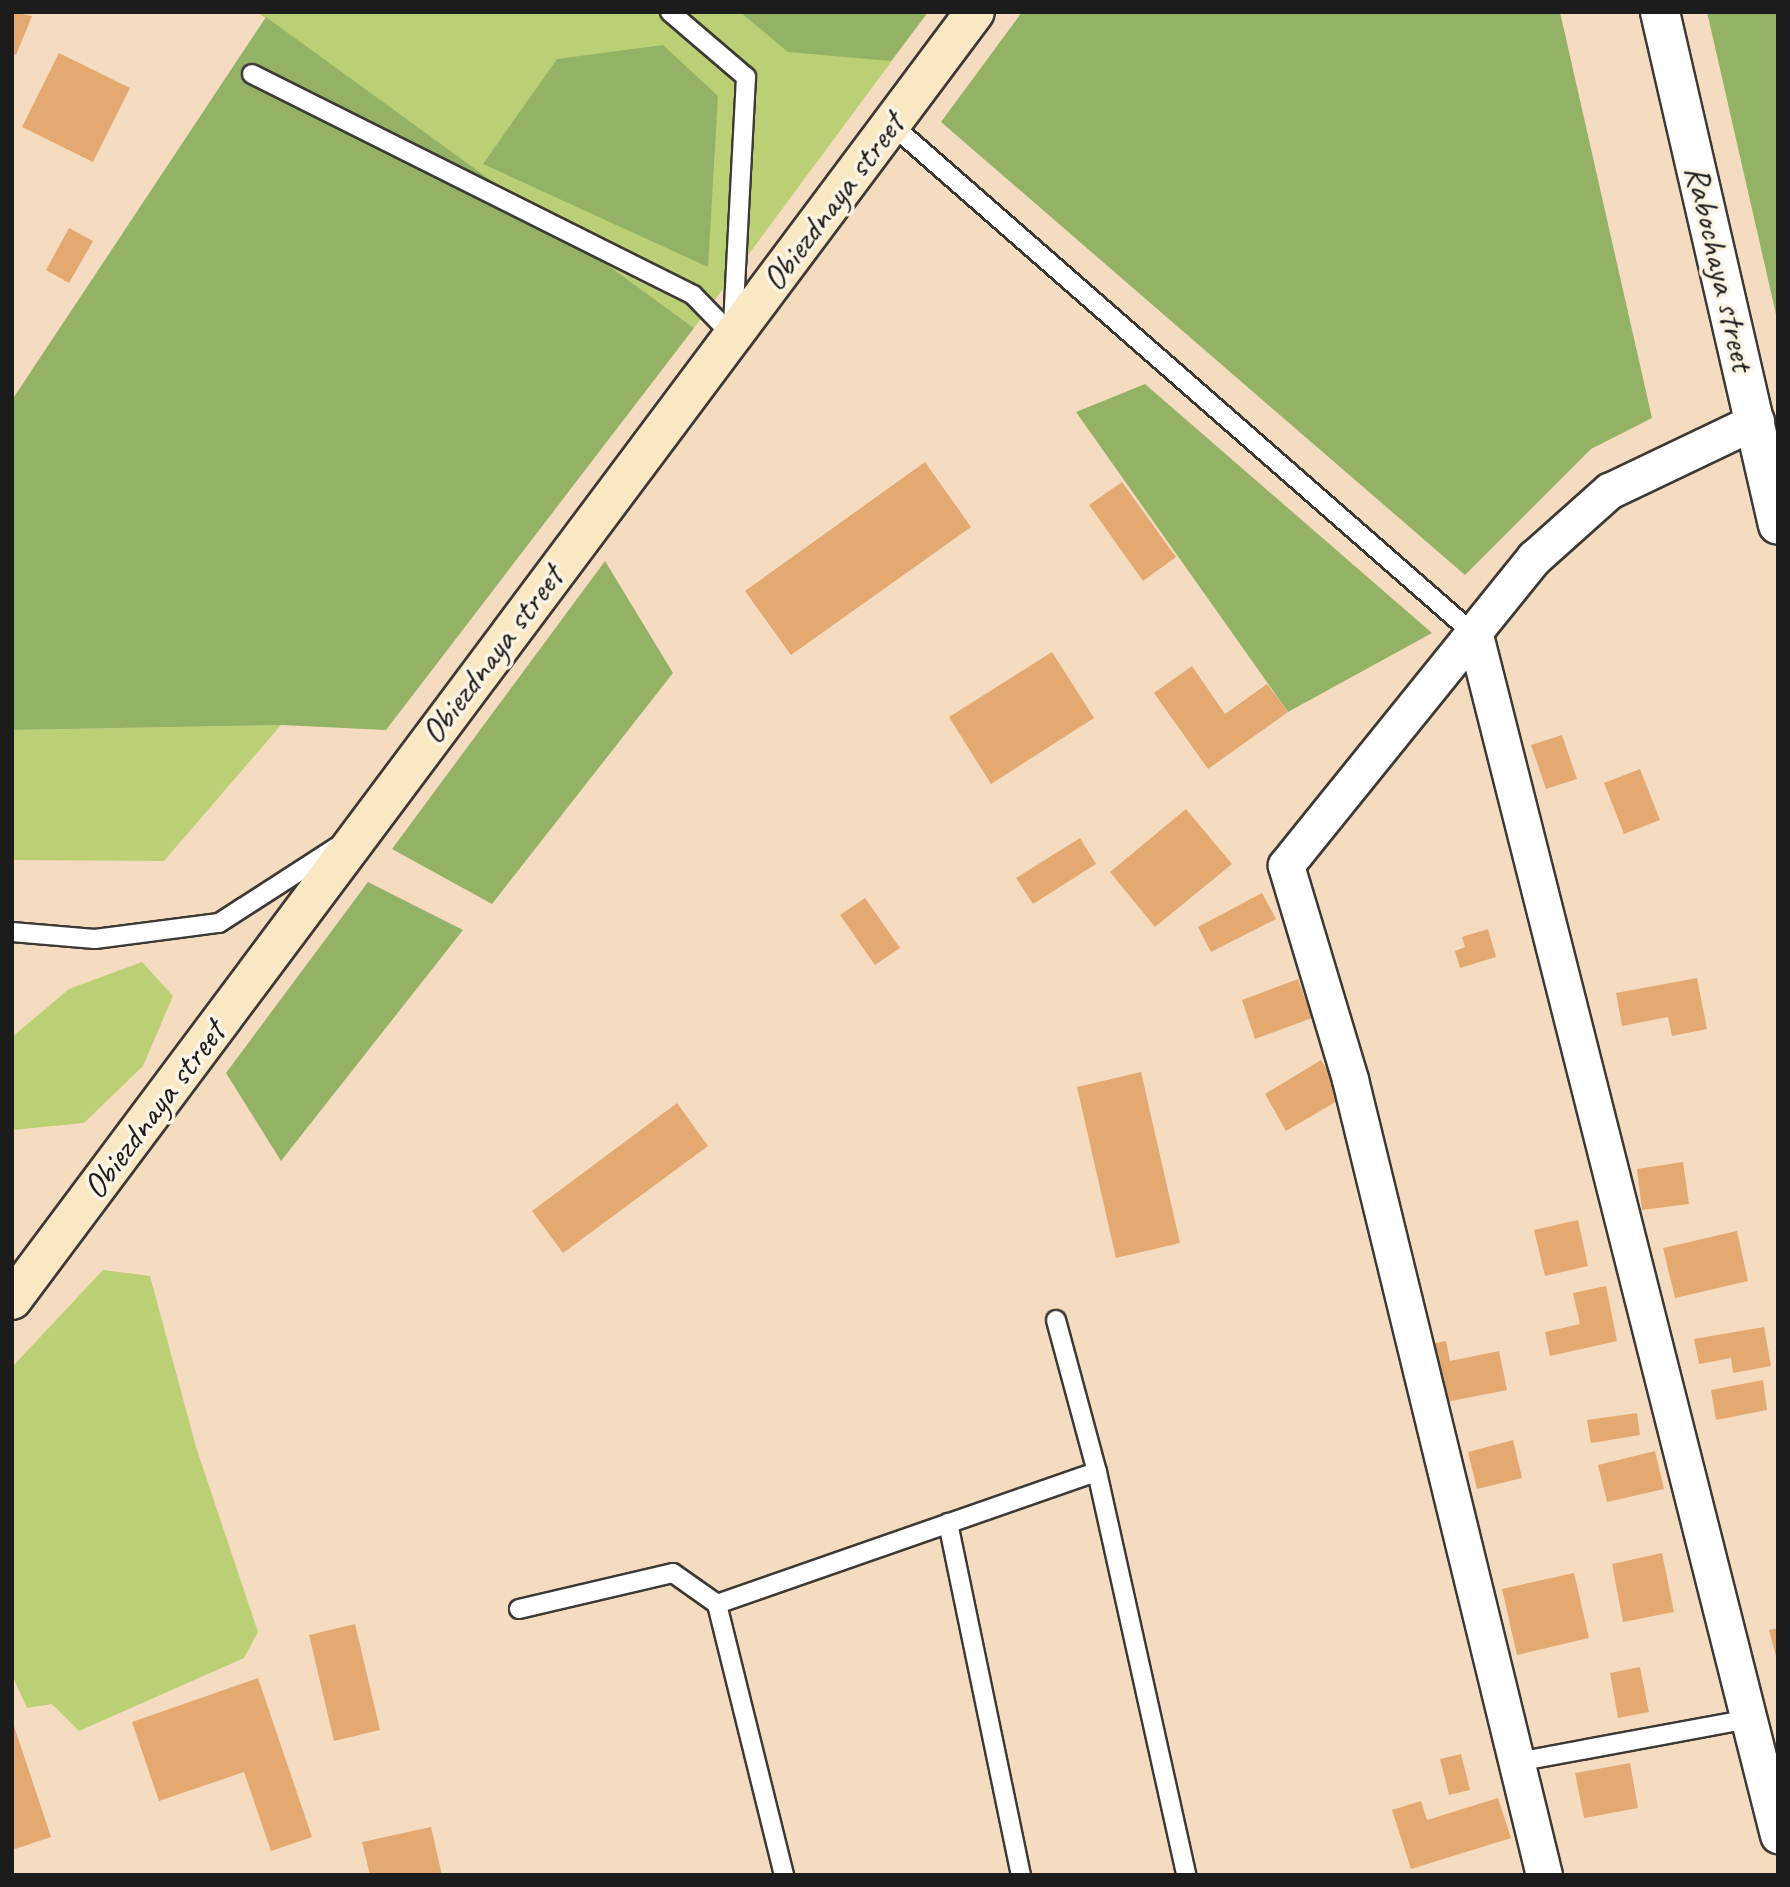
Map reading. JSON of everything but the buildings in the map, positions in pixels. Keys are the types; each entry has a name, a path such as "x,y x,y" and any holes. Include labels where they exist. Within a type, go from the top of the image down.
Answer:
{"main road":[{"name":"Obiezdnaya street","path":"12,1300 360,831 975,12"}],"street":[{"name":"Rabochaya street","path":"1660,12 1778,525"},
{"path":"1544,1875 1350,1079 1286,865 1475,635 1534,558 1609,491 1756,421"},
{"path":"1475,635 1778,1835"}],"lane":[{"path":"670,12 746,77 732,335"},
{"path":"252,74 693,295 732,335"},
{"path":"891,124 1475,635"},
{"path":"12,932 95,939 219,923 360,831"},
{"path":"1056,1320 1097,1472 1186,1875"},
{"path":"717,1604 1097,1472"},
{"path":"948,1523 1021,1875"},
{"path":"519,1609 673,1573 717,1604 784,1875"},
{"path":"1517,1762 1749,1719"}],"green space":[{"path":"257,12 928,12 694,328"},
{"path":"740,12 928,12 891,61 788,52"},
{"path":"1022,12 1560,12 1652,418 1591,449 1465,575 941,122"},
{"path":"1707,12 1778,12 1778,323"},
{"path":"266,17 694,328 386,730 281,725 12,730 12,400"},
{"path":"663,45 718,96 708,267 483,164 557,59"},
{"path":"1145,384 1432,633 1288,712 1076,412"},
{"path":"605,561 673,673 492,904 392,849"},
{"path":"281,725 164,861 12,860 12,730"},
{"path":"368,882 463,930 281,1161 226,1073"},
{"path":"142,962 173,996 143,1066 84,1123 12,1130 12,1037 69,989"},
{"path":"103,1270 150,1276 196,1447 258,1632 244,1658 79,1731 52,1704 27,1708 12,1675 12,1367"}]}
